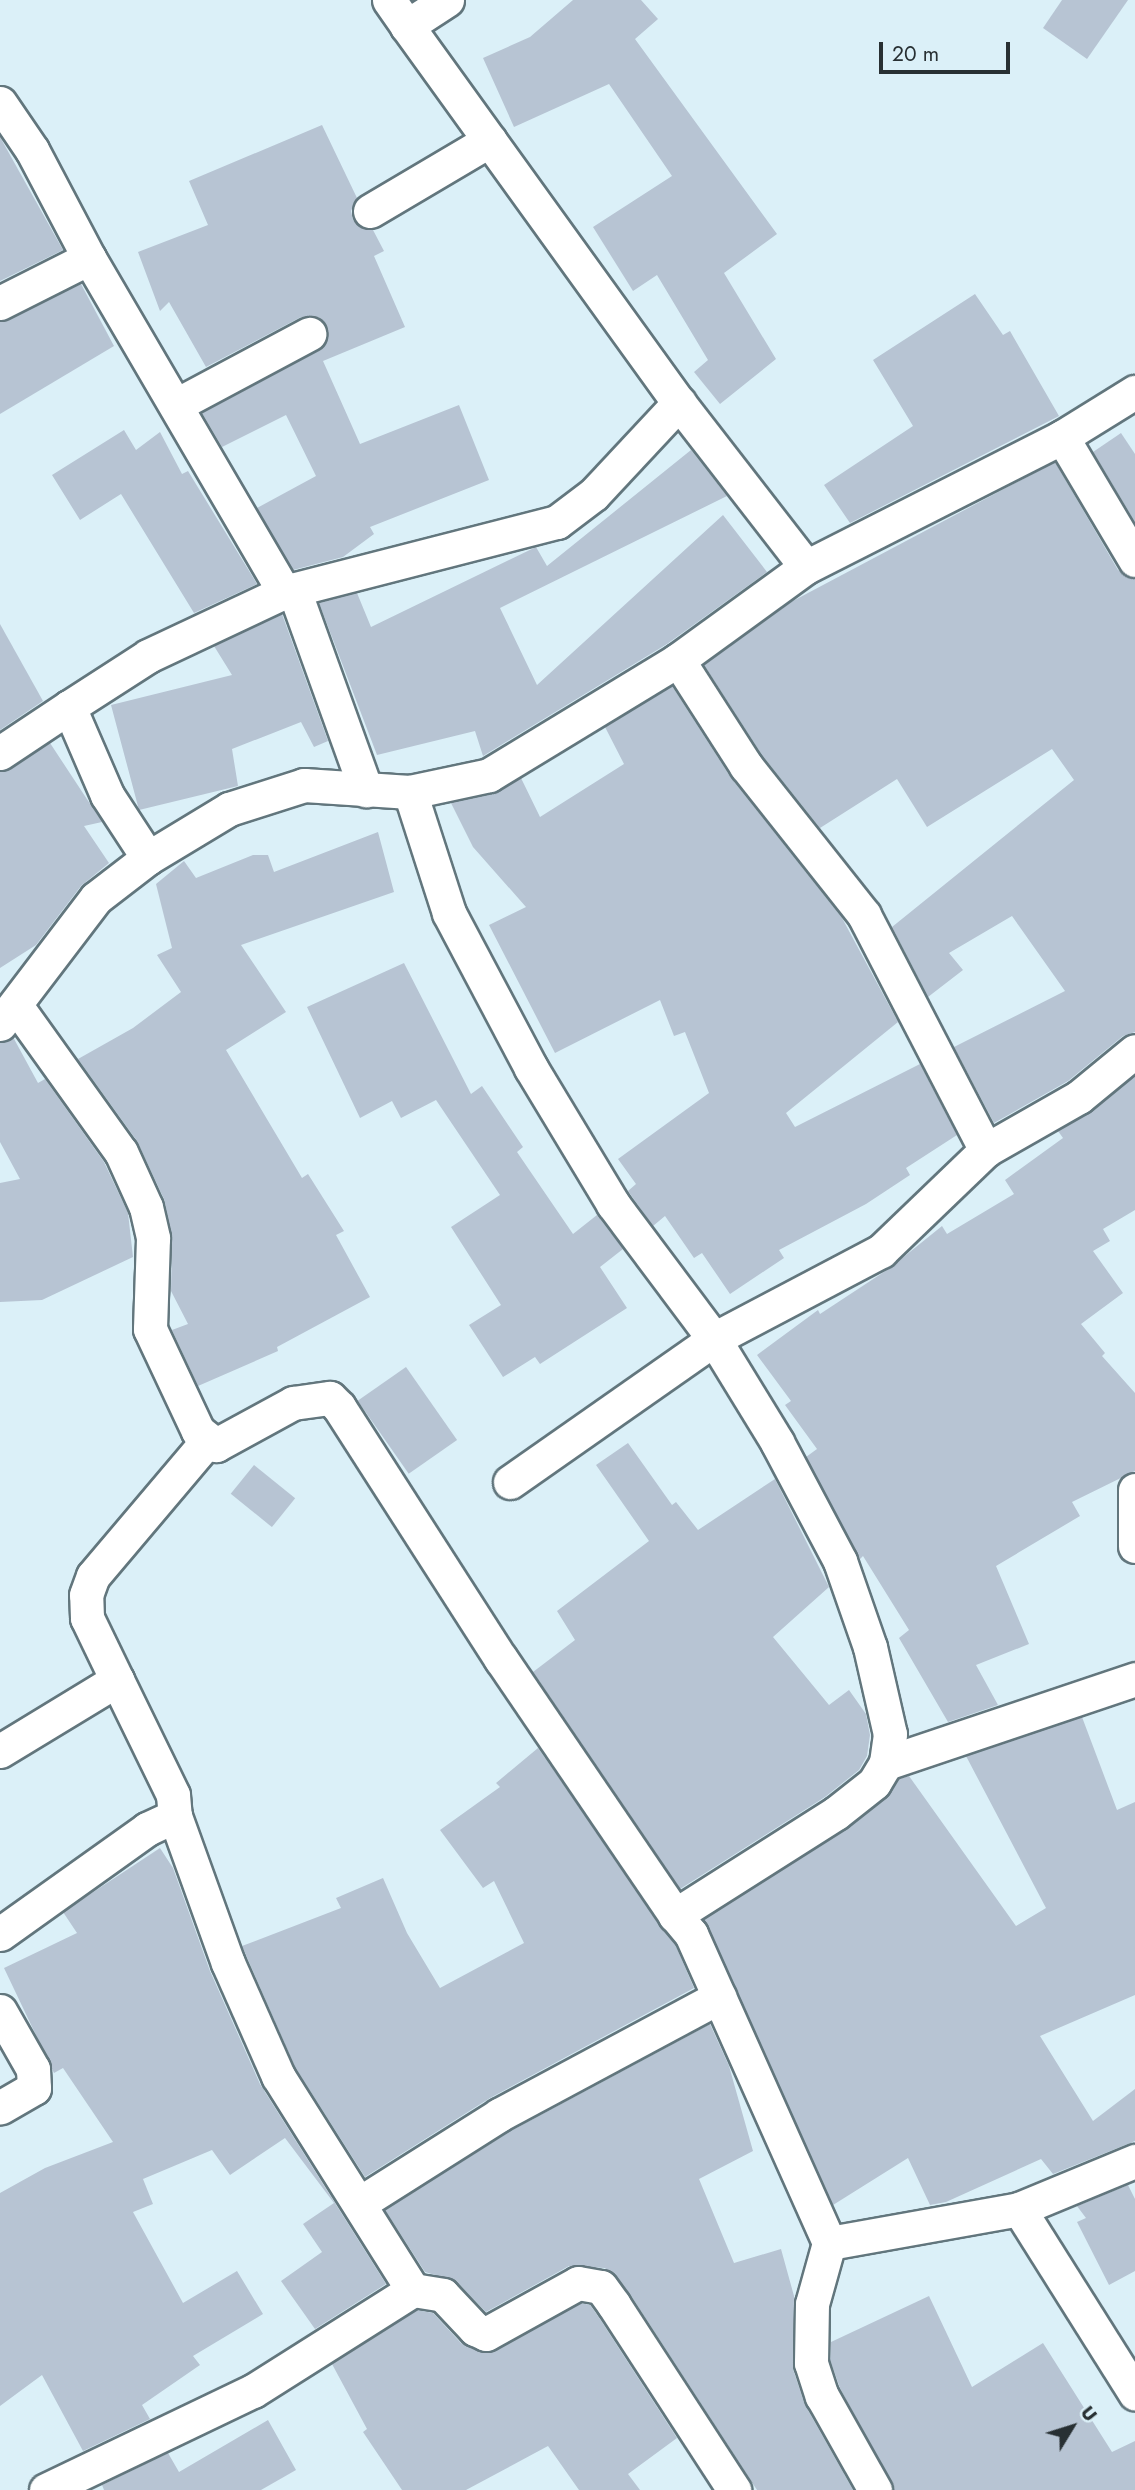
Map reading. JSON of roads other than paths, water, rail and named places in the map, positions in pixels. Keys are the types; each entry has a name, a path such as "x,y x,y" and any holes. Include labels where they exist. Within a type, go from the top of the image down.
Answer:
{"street":[{"path":"447,0 398,13 679,404 806,567"},
{"path":"0,103 32,150 89,258 289,591 366,790"},
{"path":"370,211 490,141"},
{"path":"0,303 89,258"},
{"path":"178,404 309,334"},
{"path":"875,2490 822,2396 811,2363 812,2304 829,2243 691,1934 330,1398 293,1403 216,1445 198,1431 150,1329 153,1238 146,1207 121,1152 8,1015 96,898 148,858 229,809 304,785 410,792 489,775 678,660 806,567 1062,436 1135,392"},
{"path":"0,753 148,656 289,591 557,522 594,494 679,404"},
{"path":"1062,436 1135,561"},
{"path":"678,660 746,766 864,915 986,1150"},
{"path":"69,707 107,795 148,858"},
{"path":"410,792 449,914 531,1068 613,1203 714,1339 777,1442 840,1561 870,1647 890,1734 886,1763 874,1783 836,1813 676,1915"},
{"path":"510,1482 714,1339 881,1251 986,1150 1079,1097 1135,1051"},
{"path":"208,1440 93,1576 86,1595 87,1618 173,1795 175,1816 228,1963 278,2076 414,2290"},
{"path":"1135,1490 1135,1546"},
{"path":"886,1763 1135,1679"},
{"path":"0,1751 117,1680"},
{"path":"0,1934 147,1829 175,1816"},
{"path":"360,2203 499,2115 719,1997"},
{"path":"0,2011 33,2069 34,2088 0,2108"},
{"path":"829,2243 1019,2209 1135,2161"},
{"path":"1019,2209 1135,2393"},
{"path":"46,2490 253,2391 414,2290 443,2295 475,2329 486,2334 578,2283 601,2287 734,2490"}]}
